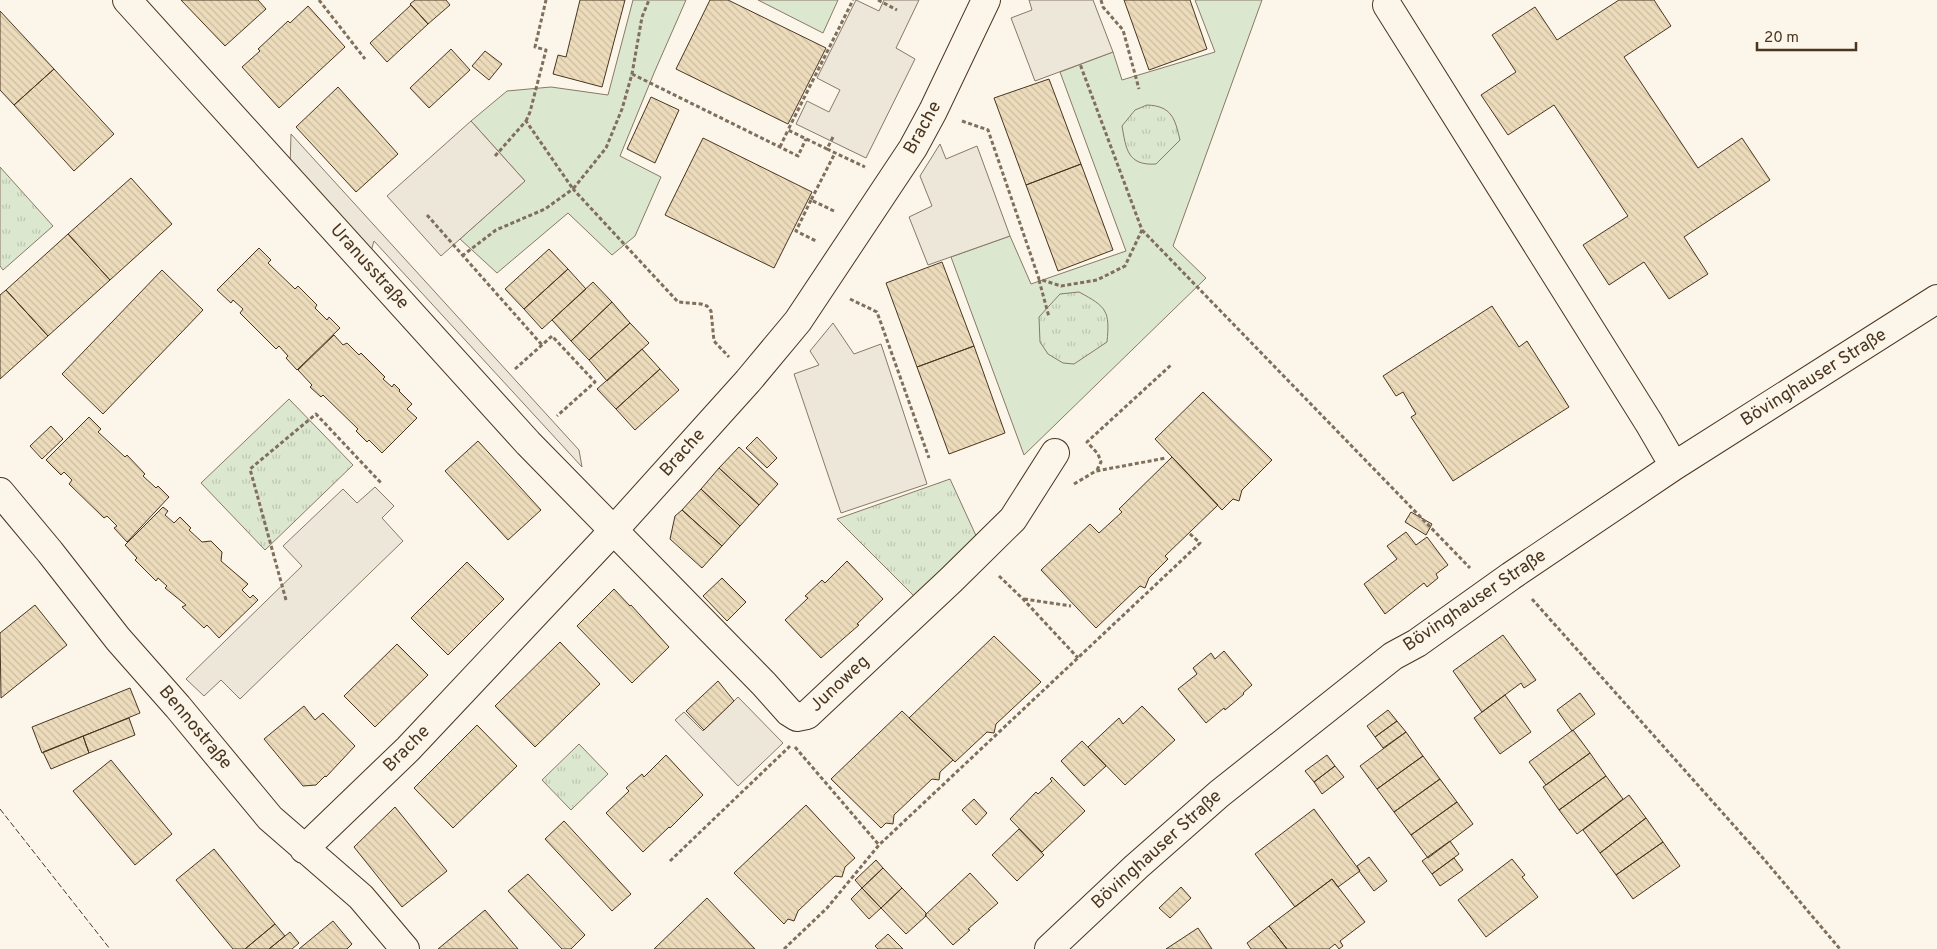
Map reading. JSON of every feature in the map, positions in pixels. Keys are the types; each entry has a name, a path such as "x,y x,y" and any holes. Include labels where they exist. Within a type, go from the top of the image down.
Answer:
{"street":[{"name":"Uranusstraße","path":"127,0 480,391 613,531"},
{"name":"Brache","path":"304,849 408,750 613,531 748,381 798,321 913,148 933,111 986,0"},
{"path":"1387,5 1674,466"},
{"name":"Bövinghauser Straße","path":"1049,949 1136,867 1219,794 1394,656 1674,466 1937,299"},
{"name":"Junoweg","path":"613,531 789,712 797,717 807,715 1013,519 1055,453"},
{"name":"Bennostraße","path":"3,502 50,552 118,639 178,707 270,818 361,897 404,949"}],"path":[{"path":"318,0 364,59"},
{"path":"495,156 526,121 530,112 546,50 535,47 546,0"},
{"path":"462,256 496,230 545,209 573,189 606,148 622,109 632,74 642,17 649,0"},
{"path":"780,147 853,0"},
{"path":"878,0 897,10"},
{"path":"1101,0 1103,7 1123,30 1139,89"},
{"path":"1080,64 1142,230 1501,583 1762,857 1840,949"},
{"path":"632,74 798,156 806,139"},
{"path":"933,111 988,130 1039,279 1049,317"},
{"path":"526,121 573,189 678,302 707,306 711,311 714,341 732,360"},
{"path":"788,130 873,171"},
{"path":"828,149 833,137"},
{"path":"805,235 796,231 835,153"},
{"path":"811,200 836,212"},
{"path":"427,215 542,344"},
{"path":"1039,279 1061,286 1097,280 1125,266 1142,230"},
{"path":"848,298 877,312 929,458"},
{"path":"515,370 552,336 595,382 558,416"},
{"path":"1096,471 1101,462 1098,454 1087,442 1171,365"},
{"path":"286,600 250,469 316,414 382,484"},
{"path":"1071,485 1096,471 1166,458"},
{"path":"784,949 827,908 879,845 1200,543 1189,533"},
{"path":"977,555 1023,599 1078,658"},
{"path":"1023,599 1071,606"},
{"path":"670,861 793,744 879,845"}],"green space":[{"path":"633,0 686,0 620,156 661,177 635,236 612,255 568,213 497,273 460,239 525,181 471,121 507,91 551,87 608,95"},
{"path":"758,0 838,0 823,33"},
{"path":"1195,0 1262,0 1173,246 1206,278 1024,455 951,257 1010,236 1031,284 1126,251 1060,72 1113,52 1122,80 1215,52"},
{"path":"1147,105 1162,108 1171,115 1180,140 1156,164 1146,164 1134,159 1127,148 1122,126 1135,110"},
{"path":"0,167 53,226 3,270 0,266"},
{"path":"1079,292 1096,302 1105,311 1108,323 1107,342 1074,364 1063,363 1048,354 1040,342 1039,317 1060,294"},
{"path":"289,399 353,465 265,550 201,483"},
{"path":"950,479 978,540 914,596 837,519"},
{"path":"579,744 608,774 571,810 542,780"}],"shaded area":[{"path":"856,0 879,11 884,0 919,0 896,48 915,59 866,158 796,124 807,101 829,112 840,90 817,78"},
{"path":"1029,0 1093,0 1113,52 1035,81 1011,18 1032,10"},
{"path":"471,121 525,181 441,256 387,196"},
{"path":"291,134 579,450 582,467 374,241 369,258 290,169"},
{"path":"940,144 946,159 977,146 1010,236 928,265 909,217 932,206 920,176"},
{"path":"833,323 854,354 881,344 927,484 841,513 794,374 819,365 810,351"},
{"path":"375,487 394,506 382,518 403,541 240,699 221,680 204,696 186,679 302,566 283,546 343,489 357,503"},
{"path":"738,697 783,743 738,786 675,720 684,712 703,731"}],"building":[{"path":"181,0 258,0 266,9 225,46"},
{"path":"415,0 446,0 450,5 428,24 410,4"},
{"path":"580,0 625,0 602,87 553,74 558,55 566,57"},
{"path":"710,0 728,0 826,48 788,124 676,69"},
{"path":"1124,0 1190,0 1207,49 1149,70"},
{"path":"1619,0 1654,0 1671,26 1624,57 1698,168 1742,138 1770,180 1684,237 1708,274 1669,299 1644,262 1609,285 1583,245 1628,216 1554,105 1508,135 1481,95 1516,72 1492,35 1535,7 1557,40"},
{"path":"411,5 428,24 387,62 370,43"},
{"path":"308,6 345,47 279,108 242,67 288,21 290,23"},
{"path":"0,11 54,69 14,105 0,90"},
{"path":"451,49 470,70 429,108 410,88"},
{"path":"485,51 502,64 489,80 472,66"},
{"path":"54,69 114,134 74,171 14,105"},
{"path":"1049,79 1081,164 1026,185 994,98"},
{"path":"338,87 398,154 356,192 296,127"},
{"path":"651,97 679,110 655,163 627,149"},
{"path":"703,138 812,192 774,268 665,215"},
{"path":"1081,164 1113,250 1058,271 1026,185"},
{"path":"131,178 172,224 110,280 68,234"},
{"path":"68,234 110,280 48,336 6,290"},
{"path":"259,248 271,260 268,263 295,289 298,286 317,305 315,308 327,320 329,317 340,328 297,370 286,358 288,356 279,346 276,349 240,313 243,309 233,300 231,303 217,290"},
{"path":"549,249 568,269 524,309 505,289"},
{"path":"942,262 974,346 917,367 886,283"},
{"path":"568,269 586,289 542,329 524,309"},
{"path":"162,270 203,310 103,414 62,374"},
{"path":"593,282 612,302 571,341 552,320"},
{"path":"6,290 48,336 0,379 0,295"},
{"path":"612,302 630,323 589,360 571,341"},
{"path":"1492,306 1519,347 1527,341 1569,407 1453,481 1411,417 1416,414 1403,392 1396,396 1383,376"},
{"path":"630,323 649,343 607,381 589,360"},
{"path":"334,335 343,345 347,343 359,355 361,353 385,377 383,379 392,387 394,384 412,404 407,409 417,418 382,453 369,440 367,442 356,431 358,429 323,395 321,397 310,387 312,385 298,370"},
{"path":"974,346 1005,433 949,454 917,367"},
{"path":"642,349 660,369 616,409 597,389"},
{"path":"660,369 679,390 635,430 616,409"},
{"path":"1203,392 1272,460 1242,490 1239,501 1233,499 1222,510 1155,439"},
{"path":"89,417 101,429 98,432 125,457 127,455 145,474 143,476 156,488 158,486 169,497 127,542 114,528 117,526 107,516 104,518 69,484 72,480 64,472 61,475 46,460"},
{"path":"51,426 63,439 42,459 30,446"},
{"path":"757,437 777,458 767,468 746,448"},
{"path":"478,441 541,510 508,540 445,471"},
{"path":"739,447 778,484 759,505 719,468"},
{"path":"1172,457 1218,505 1165,556 1168,559 1149,578 1145,588 1140,586 1096,628 1041,570 1090,524 1099,533 1122,512 1119,509"},
{"path":"719,468 759,505 740,526 701,489"},
{"path":"701,489 740,526 722,546 682,510"},
{"path":"163,507 168,511 165,515 174,523 180,517 191,528 189,530 202,542 211,541 222,552 221,561 248,584 242,590 250,598 253,595 258,600 219,638 207,625 204,628 182,607 186,605 165,588 167,586 158,578 156,581 135,560 137,558 125,545"},
{"path":"682,510 722,546 702,568 670,539 675,516"},
{"path":"1411,512 1432,524 1426,535 1405,522"},
{"path":"1406,532 1416,545 1427,537 1448,565 1436,574 1438,578 1427,587 1424,583 1385,614 1364,584 1397,559 1387,546"},
{"path":"847,561 883,599 857,624 859,625 821,658 785,620 808,598 805,596 822,580 825,583"},
{"path":"467,562 504,599 448,655 411,618"},
{"path":"722,578 746,602 727,621 703,596"},
{"path":"614,589 669,647 632,683 577,626"},
{"path":"35,605 67,645 1,698 0,633"},
{"path":"1503,635 1536,680 1524,688 1521,683 1482,712 1453,671"},
{"path":"994,636 1041,682 996,724 994,733 987,732 955,762 909,718"},
{"path":"560,642 600,684 535,747 495,706"},
{"path":"397,644 428,675 375,727 344,696"},
{"path":"1224,651 1252,685 1225,710 1224,708 1206,723 1178,689 1197,674 1193,668 1211,653 1215,659"},
{"path":"718,681 734,701 704,730 686,711"},
{"path":"130,688 140,713 42,753 32,727"},
{"path":"1580,693 1595,714 1572,731 1557,710"},
{"path":"1505,695 1531,732 1500,754 1474,718"},
{"path":"304,706 315,720 323,713 355,746 316,785 303,786 264,739"},
{"path":"1142,706 1175,740 1125,785 1088,747 1119,718 1123,724"},
{"path":"1388,710 1397,721 1375,737 1367,726"},
{"path":"902,711 953,760 940,772 939,780 932,779 894,815 893,824 886,823 881,828 831,779"},
{"path":"129,718 135,735 89,753 83,736"},
{"path":"1397,721 1406,732 1383,748 1375,737"},
{"path":"477,725 517,766 453,828 414,788"},
{"path":"1573,730 1590,753 1546,785 1529,762"},
{"path":"1406,732 1423,756 1377,789 1360,766"},
{"path":"83,736 89,753 51,769 43,752"},
{"path":"1082,741 1106,766 1084,786 1061,761"},
{"path":"1590,753 1606,776 1559,810 1543,787"},
{"path":"666,755 703,795 643,852 606,813 629,791 626,788 642,774 644,777"},
{"path":"1327,755 1335,766 1314,782 1305,771"},
{"path":"1423,756 1440,779 1394,812 1377,789"},
{"path":"111,760 172,834 135,865 73,791"},
{"path":"1335,766 1344,777 1322,794 1314,782"},
{"path":"1606,776 1623,799 1577,834 1559,810"},
{"path":"1052,777 1085,811 1042,852 1010,819 1036,792 1038,794 1052,781 1050,779"},
{"path":"1440,779 1457,802 1411,835 1394,812"},
{"path":"1629,795 1646,818 1600,853 1583,830"},
{"path":"974,799 987,813 976,825 962,810"},
{"path":"1457,802 1473,824 1428,858 1411,835"},
{"path":"806,805 855,858 845,867 842,877 835,876 798,911 794,921 788,919 784,924 734,873"},
{"path":"395,807 447,871 402,907 354,847"},
{"path":"1314,809 1360,871 1338,887 1332,879 1295,907 1255,854"},
{"path":"1646,818 1663,842 1616,875 1600,853"},
{"path":"564,821 631,894 612,911 545,839"},
{"path":"1019,829 1044,855 1017,881 992,855"},
{"path":"1450,841 1459,854 1432,874 1422,861"},
{"path":"1663,842 1680,866 1633,899 1616,875"},
{"path":"214,849 275,924 245,949 233,949 176,880"},
{"path":"1369,857 1387,881 1374,891 1357,866"},
{"path":"1454,858 1463,870 1440,886 1432,874"},
{"path":"1512,859 1525,875 1522,877 1538,897 1486,937 1458,900"},
{"path":"876,860 883,868 862,888 855,880"},
{"path":"883,868 902,888 881,908 862,888"},
{"path":"970,873 998,903 953,945 925,915"},
{"path":"528,874 585,935 571,949 562,949 508,891"},
{"path":"1332,879 1365,922 1340,941 1343,946 1339,949 1335,944 1329,949 1287,949 1269,926"},
{"path":"1181,887 1191,898 1170,918 1159,908"},
{"path":"862,888 881,908 869,919 851,899"},
{"path":"902,888 926,913 926,916 906,934 881,908"},
{"path":"707,898 755,949 654,949"},
{"path":"485,910 518,949 438,949"},
{"path":"333,921 352,944 347,949 299,949"},
{"path":"275,924 285,936 269,949 245,949"},
{"path":"1269,926 1287,949 1251,949 1247,943"},
{"path":"1198,928 1212,949 1166,949"},
{"path":"290,932 299,943 292,949 269,949"},
{"path":"888,934 903,949 878,949 875,946"}],"fence":[{"path":"0,809 110,949"}]}
